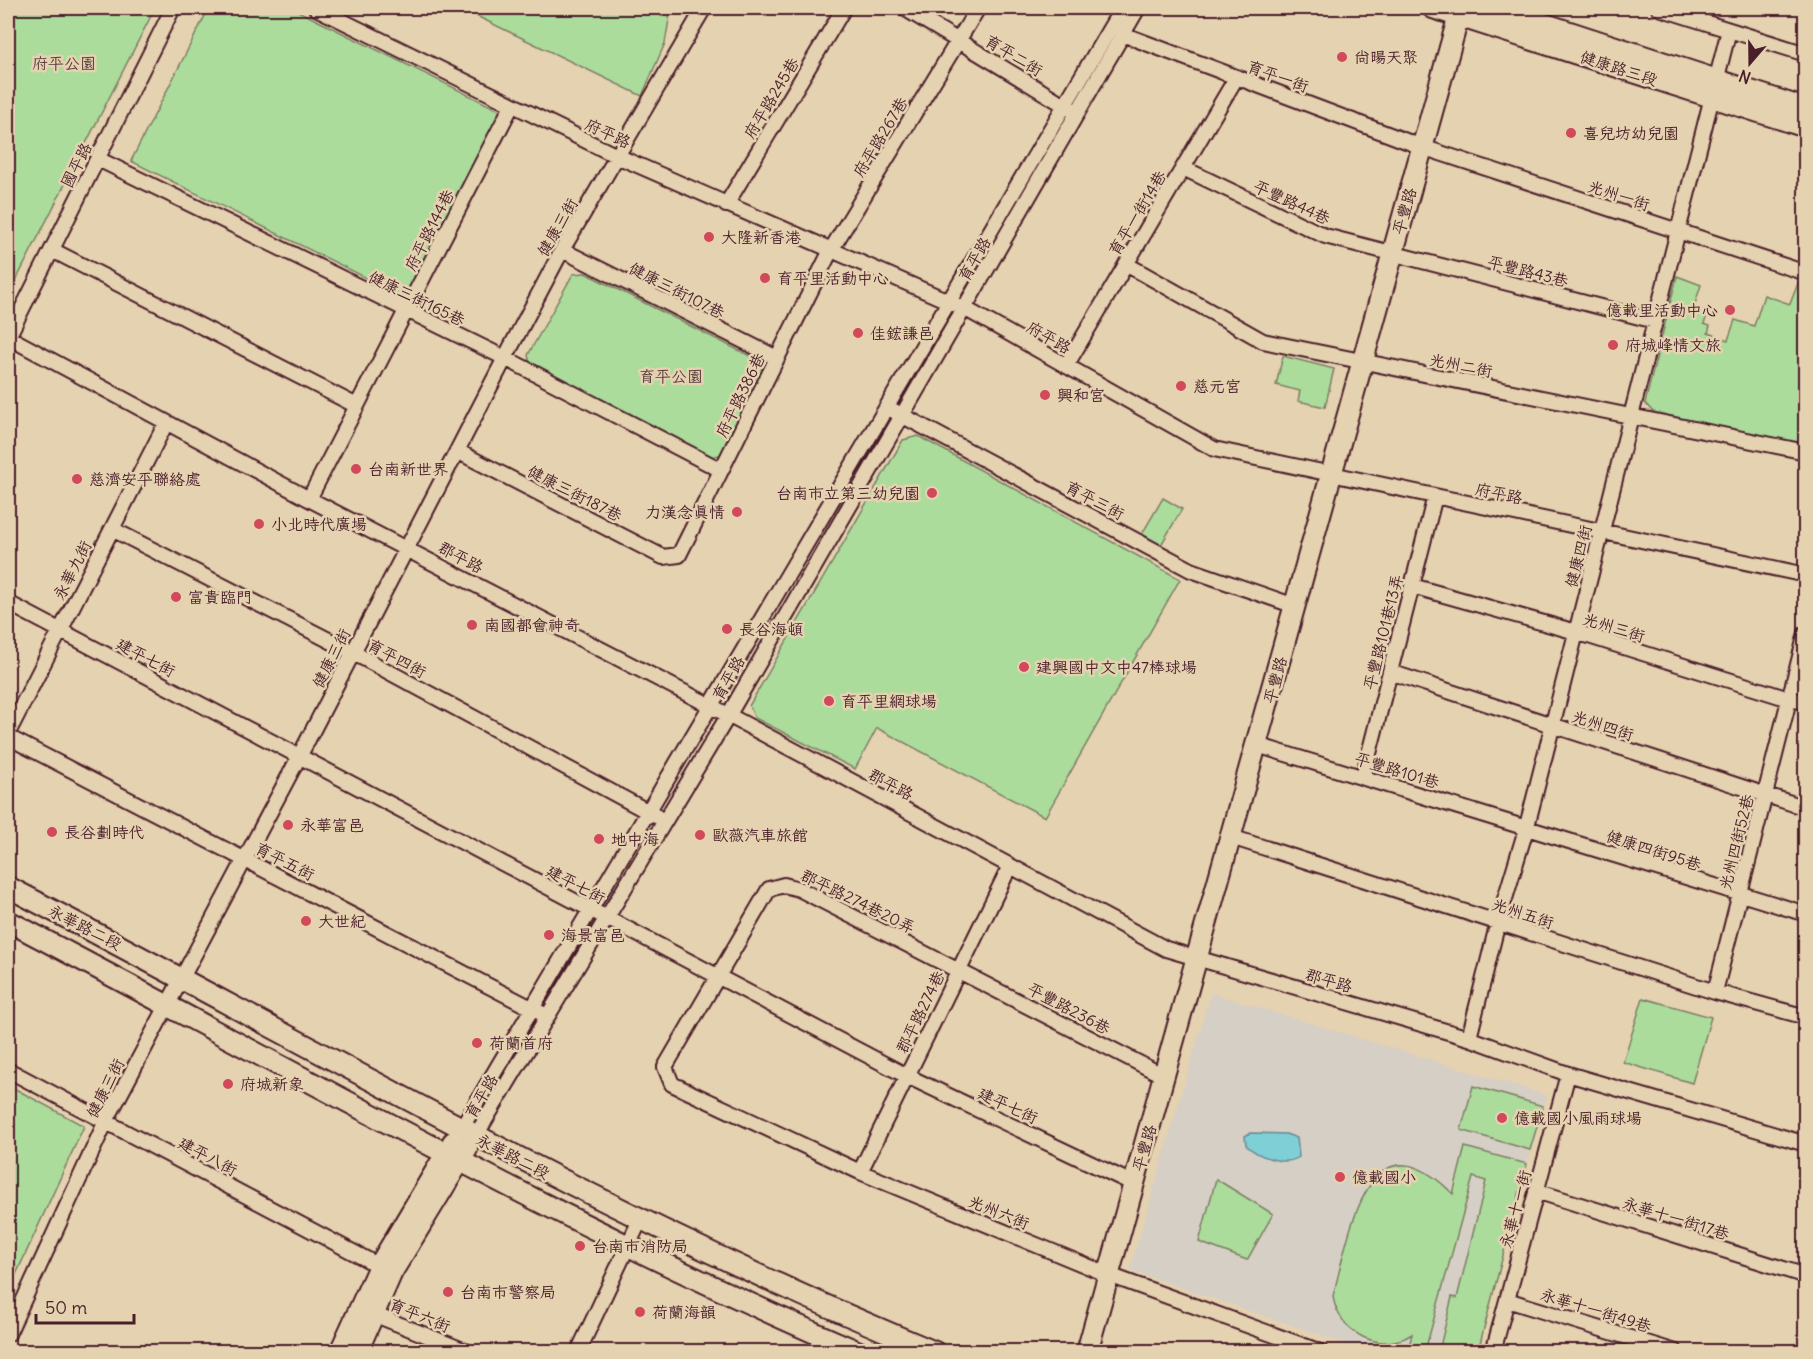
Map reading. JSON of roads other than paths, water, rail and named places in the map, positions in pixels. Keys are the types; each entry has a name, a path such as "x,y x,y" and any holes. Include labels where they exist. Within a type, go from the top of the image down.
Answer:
{"street":[{"name":"國平路","path":"8,337 173,8"},
{"name":"府平路","path":"316,8 617,156 964,308 1214,449 1806,575"},
{"name":"健康三街","path":"8,1334 106,1121 299,757 505,358 562,250 704,8"},
{"name":"府平路245巷","path":"726,205 844,8"},
{"name":"育平二街","path":"904,8 1071,109"},
{"name":"府平路267巷","path":"831,250 978,8"},
{"name":"育平路","path":"357,1352 367,1312 386,1269 453,1156 547,1017 728,716 964,308 1071,109 1122,8"},
{"name":"育平路","path":"468,1133 533,1008 949,302 1138,8"},
{"name":"健康路三段","path":"1433,8 1460,12 1713,89 1806,109"},
{"name":"健康路三段","path":"1496,8 1806,126"},
{"path":"1659,8 1806,54"},
{"name":"平豐路","path":"1087,1352 1460,12"},
{"name":"健康四街","path":"1469,1038 1498,922 1527,826 1729,30"},
{"name":"育平一街","path":"1122,34 1422,147"},
{"name":"育平一街14巷","path":"1066,366 1236,78"},
{"name":"府平路144巷","path":"309,499 512,105"},
{"name":"光州一街","path":"1422,147 1806,273"},
{"name":"健康三街165巷","path":"98,159 406,312 505,358 721,470"},
{"name":"平豐路44巷","path":"1183,168 1325,236 1393,254"},
{"path":"52,250 357,406"},
{"name":"健康三街107巷","path":"562,250 777,358"},
{"name":"府平路386巷","path":"679,555 831,250"},
{"name":"平豐路43巷","path":"1393,254 1655,321"},
{"name":"光州二街","path":"1126,264 1263,341 1806,452"},
{"name":"郡平路","path":"8,337 165,423 711,706 1166,949 1469,1038 1568,1074 1806,1144"},
{"name":"育平三街","path":"887,407 1191,570 1295,606"},
{"name":"永華九街","path":"8,735 165,423"},
{"name":"健康三街187巷","path":"457,451 663,557 679,555"},
{"name":"平豐路101巷13弄","path":"1363,777 1435,496"},
{"name":"育平四街","path":"112,529 352,652 665,820"},
{"name":"光州三街","path":"1412,586 1576,632 1789,699 1806,702"},
{"name":"建平七街","path":"8,603 907,1076 1134,1184"},
{"name":"光州四街52巷","path":"1715,992 1806,633"},
{"name":"光州四街","path":"1390,672 1806,808"},
{"name":"育平五街","path":"8,735 547,1017"},
{"name":"平豐路101巷","path":"1257,745 1527,826"},
{"name":"健康四街95巷","path":"1527,826 1806,914"},
{"name":"光州五街","path":"1232,837 1715,992 1806,1017"},
{"name":"郡平路274巷","path":"860,1172 1010,866"},
{"name":"郡平路274巷20弄","path":"672,1084 665,1067 769,889 784,885 799,889 959,969"},
{"name":"永華路二段","path":"8,887 181,977 468,1133 640,1220 861,1321 935,1352"},
{"name":"永華路二段","path":"8,921 628,1246 752,1306 859,1352"},
{"name":"平豐路236巷","path":"959,969 1164,1076"},
{"name":"建平八街","path":"8,1070 386,1269"},
{"name":"永華十一街","path":"1494,1352 1568,1074"},
{"name":"光州六街","path":"672,1084 860,1172 1109,1275 1321,1352"},
{"name":"永華十一街17巷","path":"1536,1191 1806,1276"},
{"path":"578,1352 640,1220"},
{"name":"永華十一街49巷","path":"1507,1300 1676,1352"},
{"name":"育平路","path":"340,1352 367,1312"},
{"name":"育平六街","path":"367,1312 468,1352"}],"water":[{"path":"1250,1133 1286,1134 1297,1138 1299,1157 1286,1161 1271,1159 1257,1153 1246,1145 1245,1136"}],"place":[{"name":"尚暘天聚","path":"1342,57"},
{"name":"喜兒坊幼兒園","path":"1571,133"},
{"name":"大隆新香港","path":"709,237"},
{"name":"育平里活動中心","path":"765,278"},
{"name":"億載里活動中心","path":"1730,310"},
{"name":"佳鋐謙邑","path":"858,333"},
{"name":"府城峰情文旅","path":"1613,345"},
{"name":"慈元宮","path":"1181,386"},
{"name":"興和宮","path":"1045,395"},
{"name":"台南新世界","path":"356,469"},
{"name":"慈濟安平聯絡處","path":"77,479"},
{"name":"台南市立第三幼兒園","path":"932,493"},
{"name":"力漢念真情","path":"737,512"},
{"name":"小北時代廣場","path":"259,524"},
{"name":"富貴臨門","path":"176,597"},
{"name":"南國都會神奇","path":"472,625"},
{"name":"長谷海頓","path":"727,629"},
{"name":"建興國中文中47棒球場","path":"1024,667"},
{"name":"育平里網球場","path":"829,701"},
{"name":"永華富邑","path":"288,825"},
{"name":"長谷劃時代","path":"52,832"},
{"name":"歐薇汽車旅館","path":"700,835"},
{"name":"地中海","path":"599,839"},
{"name":"大世紀","path":"306,921"},
{"name":"海景富邑","path":"549,935"},
{"name":"荷蘭首府","path":"477,1043"},
{"name":"府城新象","path":"228,1084"},
{"name":"億載國小風雨球場","path":"1502,1118"},
{"name":"億載國小","path":"1340,1177"},
{"name":"台南市消防局","path":"580,1246"},
{"name":"台南市警察局","path":"448,1292"},
{"name":"荷蘭海韻","path":"640,1312"}],"park label":[{"name":"府平公園","path":"64,63"},
{"name":"育平公園","path":"671,376"}]}
